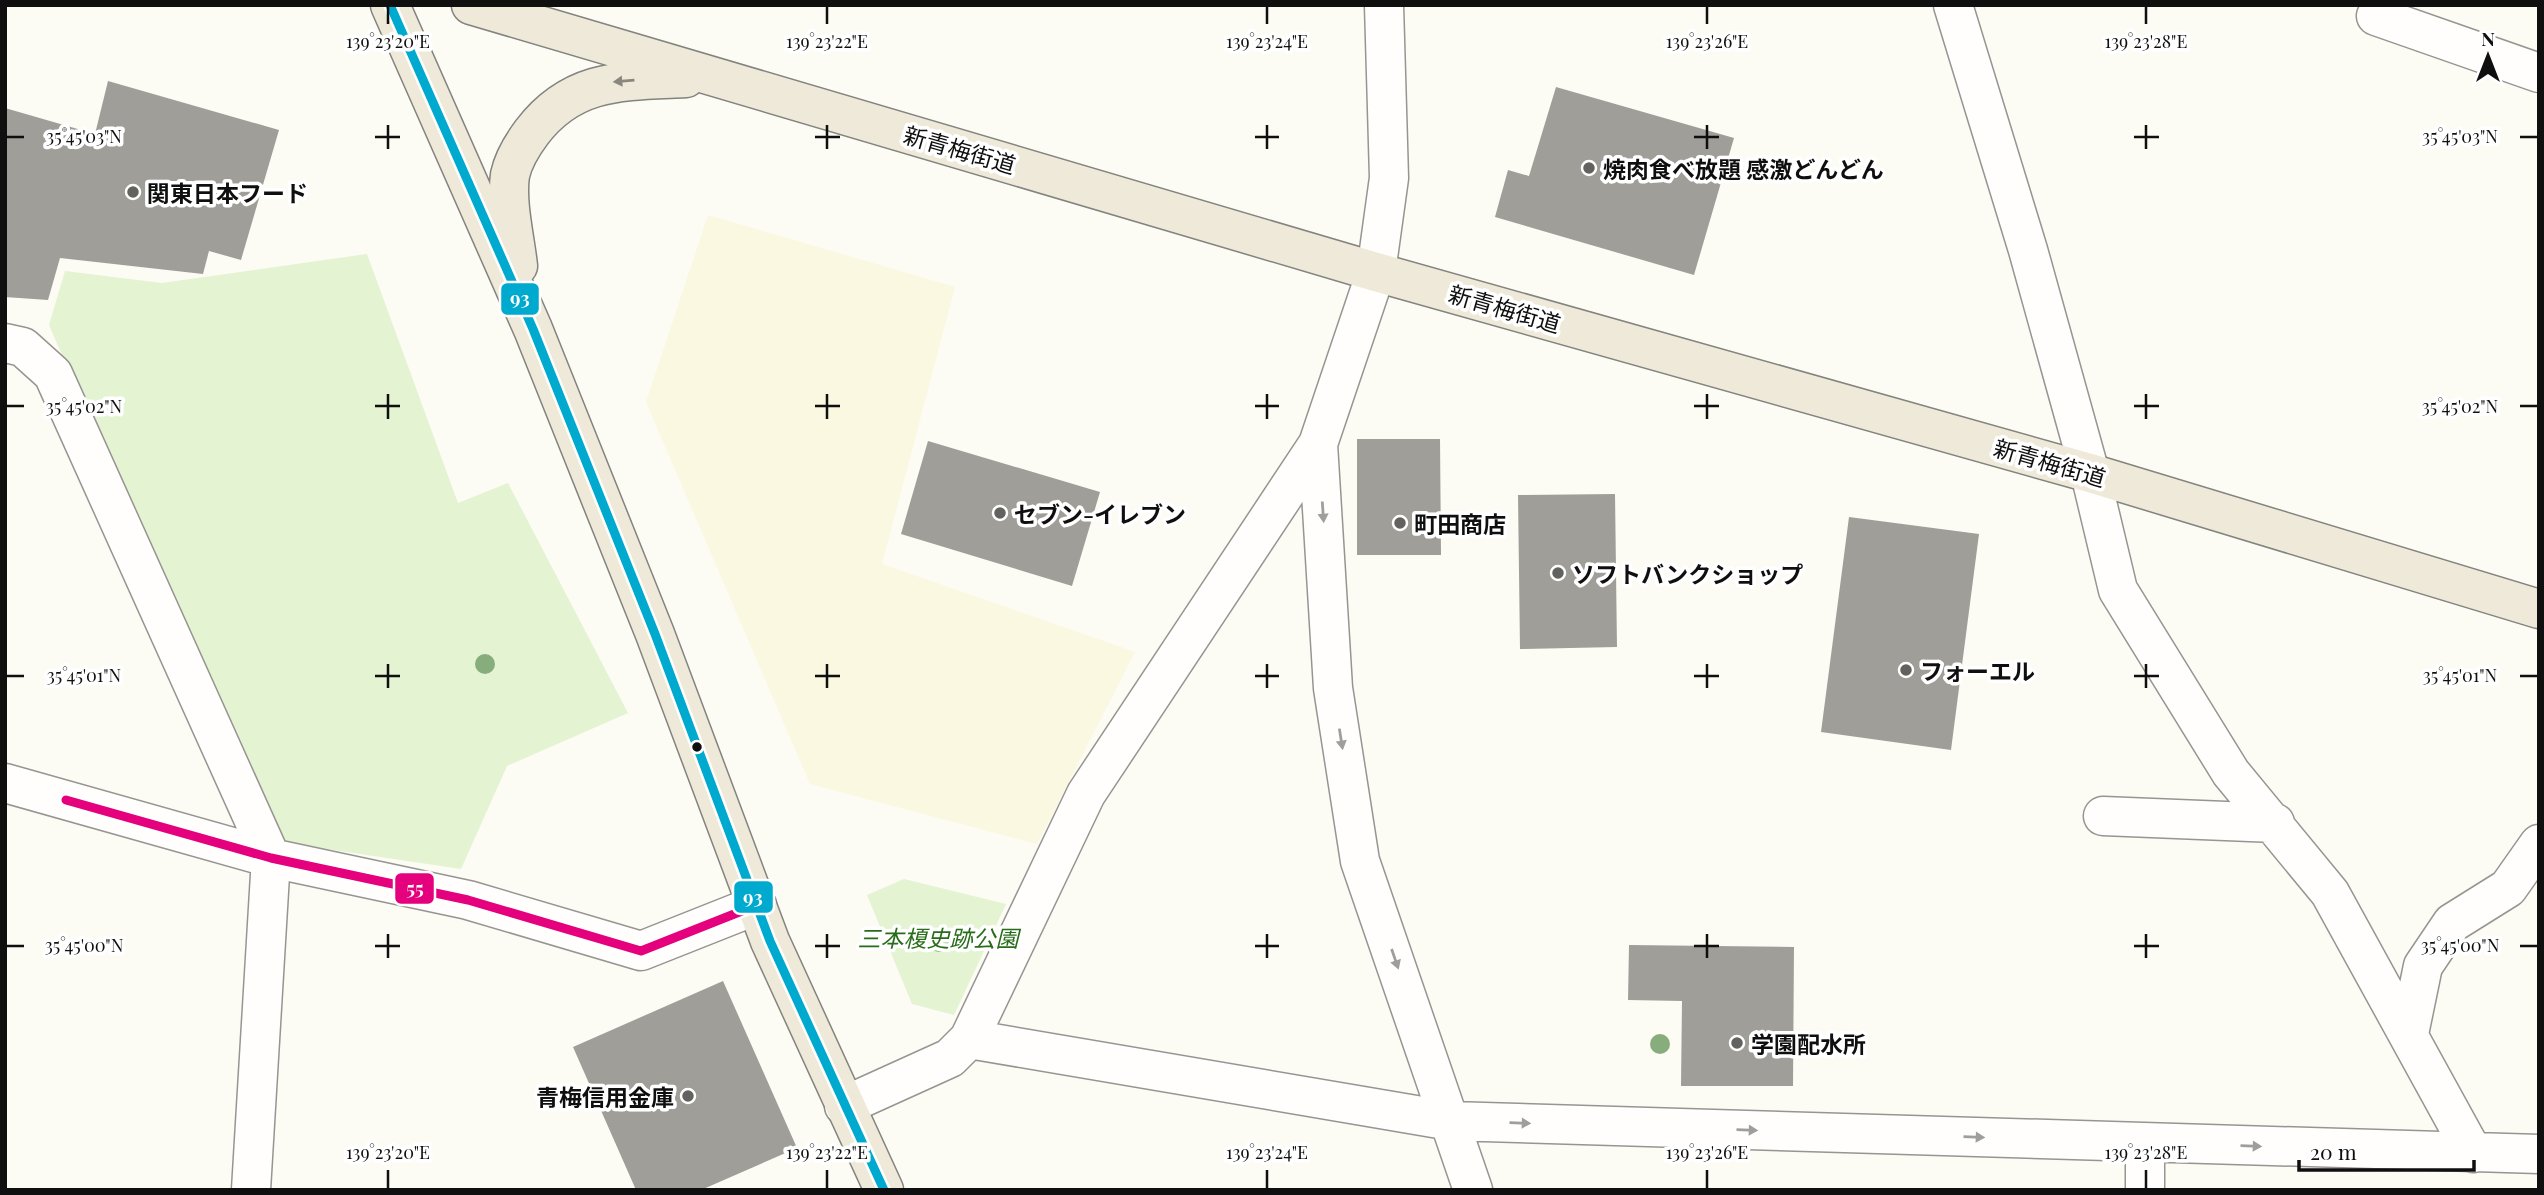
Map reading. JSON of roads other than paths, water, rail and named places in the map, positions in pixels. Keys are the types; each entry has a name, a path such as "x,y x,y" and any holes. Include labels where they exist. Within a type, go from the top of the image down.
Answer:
{"main road":[{"path":"390,5 533,329 655,634 757,905 844,1106 884,1190"},
{"name":"新青梅街道","path":"471,5 1376,272 2090,473 2539,609"},
{"path":"533,329 518,269 510,175 524,143 546,114 586,90 607,83 716,77"}],"street":[{"path":"844,1106 950,1058 969,1039 1086,794 1318,444 1376,272 1389,178 1384,5"},
{"path":"1952,5 2028,250 2090,473 2118,590 2231,773 2330,893 2473,1153"},
{"path":"2376,16 2539,73"},
{"path":"5,343 23,347 53,374 271,858 251,1190"},
{"path":"1318,444 1334,688 1360,861 1473,1190"},
{"path":"5,783 271,858 468,900 641,951 757,905"},
{"path":"2103,816 2275,824"},
{"path":"2409,1034 2423,966 2452,923 2508,888 2539,844"},
{"path":"969,1039 1451,1121 2539,1154"},
{"path":"2145,1190 2146,1143"}],"place":[{"name":"焼肉食べ放題 感激どんどん","path":"1589,168"},
{"name":"関東日本フード","path":"133,192"},
{"name":"セブン-イレブン","path":"1000,513"},
{"name":"町田商店","path":"1400,523"},
{"name":"ソフトバンクショップ","path":"1558,573"},
{"name":"フォーエル","path":"1906,670"},
{"name":"学園配水所","path":"1737,1043"},
{"name":"青梅信用金庫","path":"688,1096"}],"park label":[{"name":"三本榎史跡公園","path":"938,937"}]}
